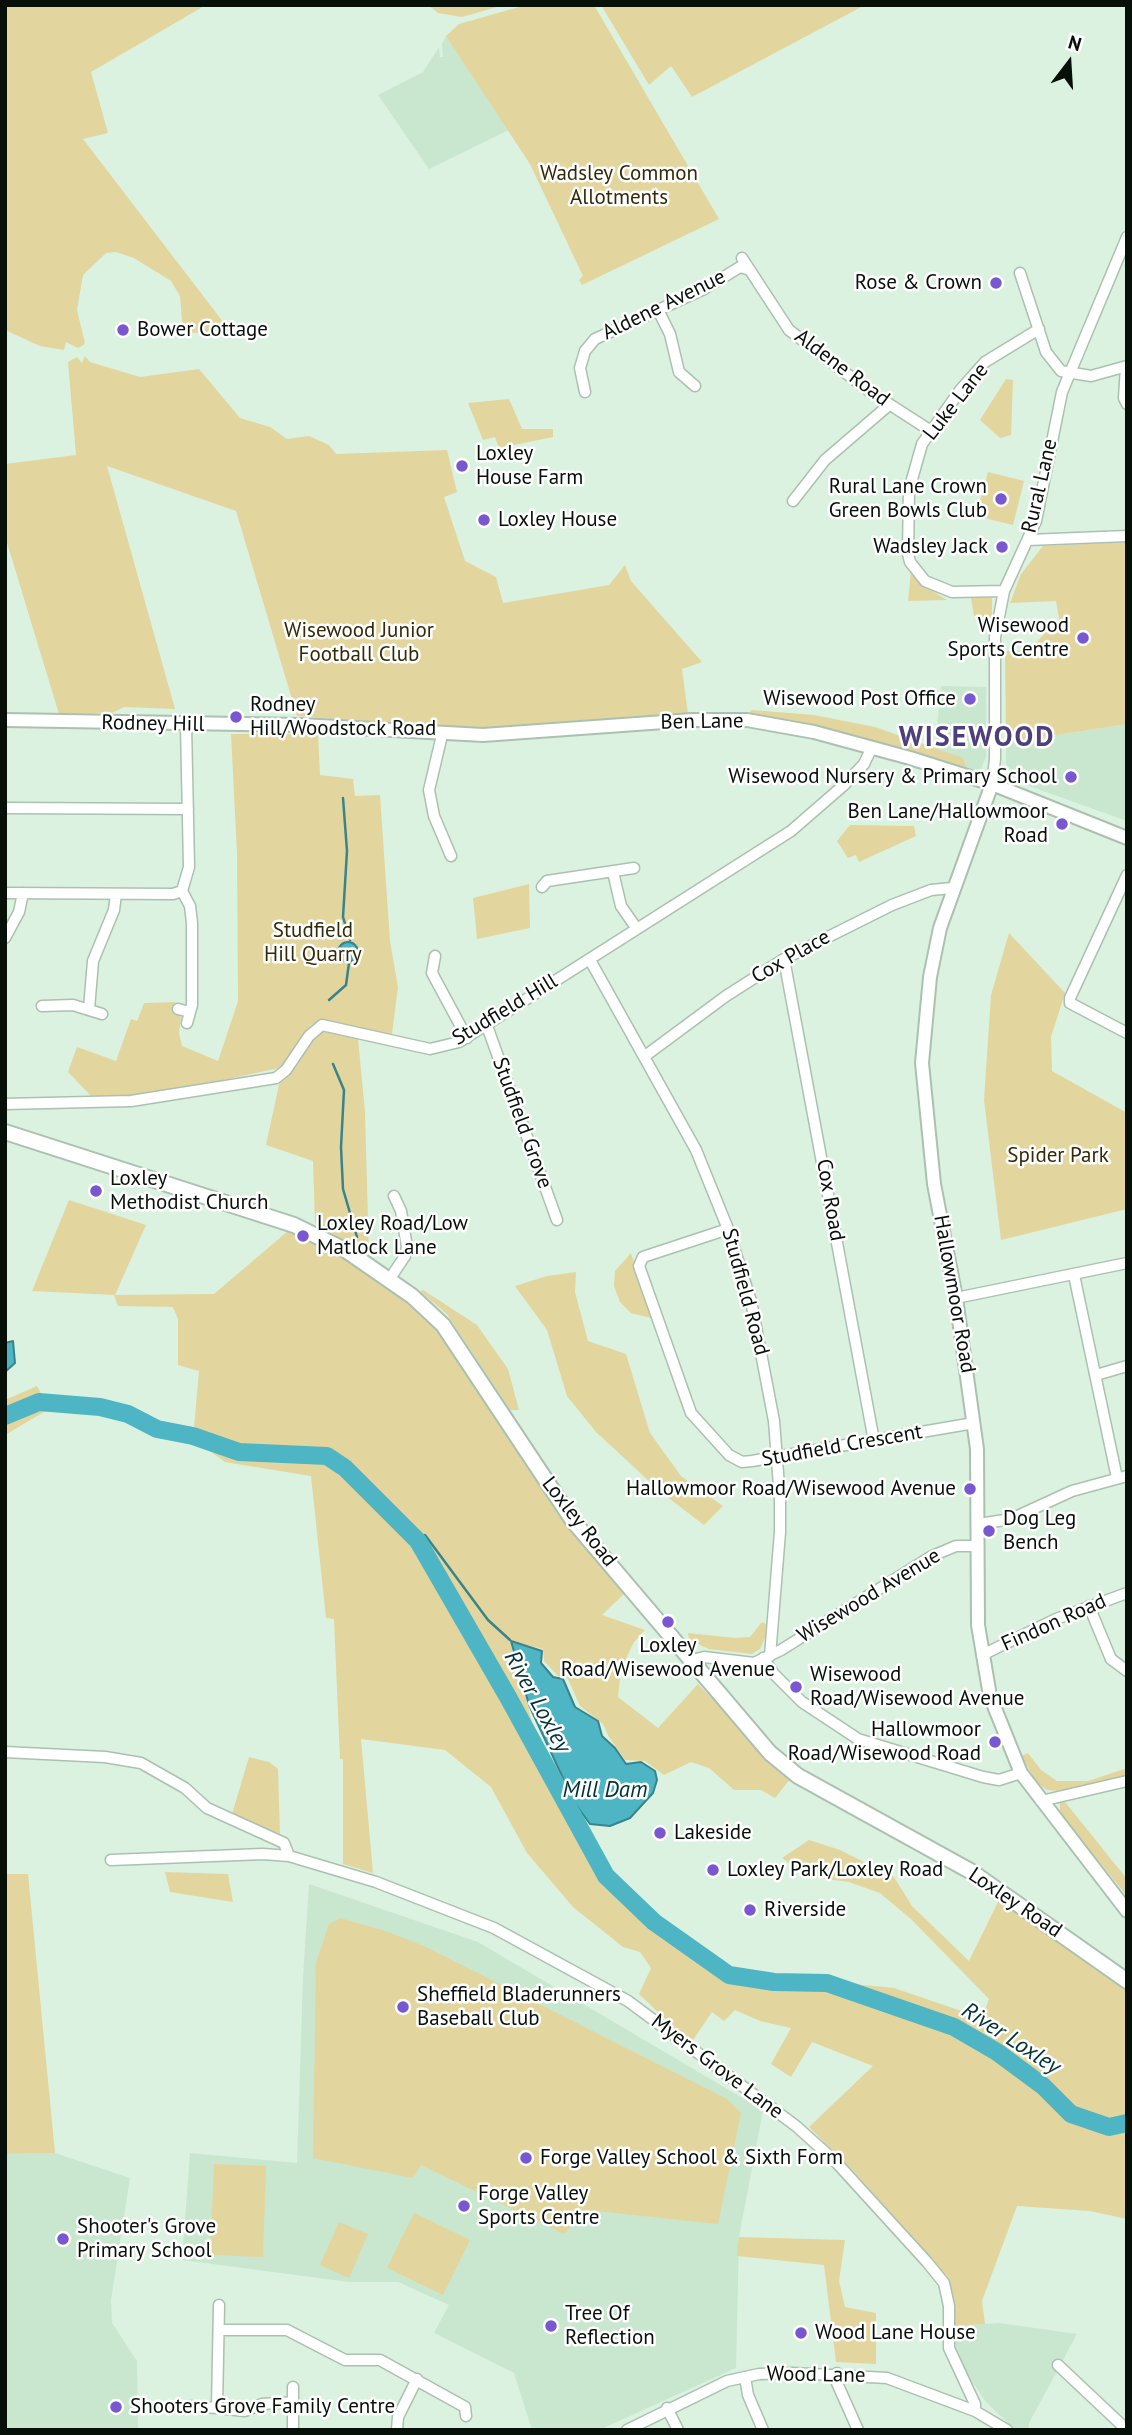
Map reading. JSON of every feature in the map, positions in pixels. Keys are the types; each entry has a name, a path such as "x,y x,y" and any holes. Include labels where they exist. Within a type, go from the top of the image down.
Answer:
{"main road":[{"name":"Loxley Road","path":"5,1132 294,1225 321,1236 389,1280 443,1325 573,1521 771,1753 792,1772 972,1872 1127,1982"}],"street":[{"name":"Rural Lane","path":"992,784 995,637 1004,591 1036,521 1058,404 1127,237"},
{"name":"Aldene Road","path":"742,258 789,330 889,405 932,430"},
{"name":"Aldene Avenue","path":"585,392 580,368 589,344 604,332 658,310 740,267 747,269"},
{"path":"1020,273 1051,360 1070,374 1091,376 1127,367 1124,398 1127,404"},
{"path":"658,310 670,334 679,372 695,386"},
{"name":"Luke Lane","path":"1004,591 952,592 925,581 910,562 906,540 909,490 918,456 932,430 985,362 1039,329"},
{"path":"793,501 825,460 889,405"},
{"path":"1028,540 1127,536"},
{"name":"Rodney Hill","path":"5,720 300,725"},
{"name":"Ben Lane","path":"300,725 442,735 510,735 730,720 790,726 872,747 992,784 1127,838"},
{"path":"5,893 173,894 182,891 189,877 186,725"},
{"path":"442,735 429,790 434,816 451,856"},
{"name":"Studfield Hill","path":"5,1104 131,1101 276,1078 286,1070 309,1036 322,1025 430,1049 467,1038 802,822 864,764 872,747"},
{"name":"Hallowmoor Road","path":"992,784 987,805 952,888 934,952 922,1063 934,1184 956,1298 974,1423 979,1524 977,1595 982,1655 994,1708 1021,1773 1127,1910"},
{"path":"5,808 188,809"},
{"path":"542,887 547,881 634,868"},
{"path":"613,872 621,906 637,929"},
{"path":"1127,875 1070,998 1070,1003 1127,1033"},
{"name":"Cox Place","path":"645,1056 726,996 784,959 892,905 931,890 952,888"},
{"path":"178,1009 189,1018 192,923 190,906 182,891"},
{"path":"5,938 19,912 23,893"},
{"path":"89,1009 93,961 114,910 116,894"},
{"path":"435,956 432,974 467,1038"},
{"name":"Cox Road","path":"784,959 874,1441"},
{"name":"Studfield Road","path":"590,960 696,1150 728,1228 759,1334 778,1456 780,1532 767,1657"},
{"path":"42,1006 73,1005 102,1014"},
{"name":"Studfield Grove","path":"487,1026 557,1220"},
{"path":"389,1280 405,1256 407,1247 394,1196"},
{"name":"Studfield Crescent","path":"728,1228 643,1257 640,1272 695,1418 735,1460 742,1462 974,1423"},
{"path":"956,1298 1127,1263"},
{"path":"979,1524 1011,1519 1072,1491 1122,1477 1074,1275"},
{"path":"1096,1375 1127,1367"},
{"name":"Wisewood Avenue","path":"767,1657 932,1556 956,1546 978,1546"},
{"name":"Findon Road","path":"982,1655 1089,1606 1127,1593"},
{"path":"1089,1606 1111,1659 1127,1671"},
{"path":"694,1660 704,1657 754,1663 767,1657 774,1674 802,1702 858,1739 983,1777 999,1780 1021,1773"},
{"path":"5,1752 105,1757 141,1763 185,1788 207,1808 284,1843 289,1856"},
{"path":"1041,1801 1127,1781"},
{"name":"Myers Grove Lane","path":"111,1860 263,1854 289,1856 376,1882 506,1935 628,2001 796,2126 835,2161 944,2283 949,2306 949,2348 975,2404 975,2411"},
{"path":"217,2408 221,2330 219,2305"},
{"path":"221,2330 288,2330 345,2360 380,2360 465,2407 466,2416"},
{"path":"1058,2365 1127,2430"},
{"name":"Wood Lane","path":"627,2430 727,2381 779,2373 887,2378 975,2411 1007,2430"},
{"path":"837,2374 837,2384 858,2430"},
{"path":"745,2377 748,2395 763,2430"},
{"path":"397,2430 398,2417 417,2379"},
{"path":"293,2386 293,2430"},
{"path":"188,2406 244,2411 262,2403 293,2402"},
{"path":"667,2409 678,2430"}],"shaded area":[{"path":"446,36 509,130 429,169 378,95 423,72 439,47 440,57 443,57 442,44"},
{"path":"941,686 986,687 986,757 981,769 968,773 935,748"},
{"name":"Wisewood Nursery & Primary School","path":"1127,724 1127,821 1021,783 1006,764 1006,743"},
{"name":"Forge Valley School & Sixth Form","path":"309,1884 478,1942 763,2110 739,2237 736,2368 599,2430 532,2430 514,2373 434,2333 449,2305 398,2282 349,2282 182,2260 190,2153 297,2163"},
{"name":"Shooter's Grove Primary School","path":"55,2153 130,2178 111,2300 112,2323 137,2361 138,2430 5,2430 5,2154"},
{"path":"1000,2323 1077,2334 1029,2423 1029,2430 1015,2430 986,2402 967,2374 955,2344 952,2326"}],"green space":[{"path":"5,5 206,5 91,72 108,133 83,139 230,331 237,335 183,332 180,296 171,281 134,258 116,252 106,253 83,275 77,310 85,343 82,346 78,348 66,342 64,350 40,346 5,330"},
{"path":"428,5 504,5 462,17 438,13"},
{"name":"Wadsley Common Allotments","path":"526,5 594,5 719,219 582,285 579,280 583,276 530,164 446,36 459,24"},
{"path":"601,5 865,5 692,97 671,66 649,85"},
{"name":"Wisewood Junior Football Club","path":"85,356 90,362 140,377 199,369 240,418 270,427 287,439 309,436 329,445 336,454 447,450 457,492 444,497 465,561 496,577 503,603 609,585 625,565 631,581 702,662 682,669 688,714 459,730 297,716 236,511 107,466 175,709 124,707 112,713 59,714 5,536 5,464 76,455 68,362 77,357 82,363"},
{"path":"1006,379 1013,380 1011,435 1000,438 980,420"},
{"path":"509,399 522,429 553,429 553,437 499,448 495,437 483,440 468,403"},
{"name":"Rural Lane Crown Green Bowls Club","path":"988,472 1024,481 1013,525 976,516"},
{"name":"Wisewood Sports Centre","path":"1127,542 1127,724 1006,743 1005,651 1030,650 1050,627 1060,624 1056,601 1010,603 1021,574 1043,546"},
{"path":"911,571 923,585 947,600 908,601"},
{"path":"971,598 992,598 992,618 974,616"},
{"path":"751,710 814,715 875,727 963,758 968,773 748,717"},
{"name":"Studfield Hill Quarry","path":"231,734 318,734 320,775 353,779 355,796 380,795 390,941 398,987 392,1034 319,1021 311,1025 284,1067 167,1092 95,1100 68,1072 77,1047 116,1061 131,1019 137,1021 144,1003 175,1002 173,1013 181,1017 179,1033 182,1046 218,1061 238,1001 237,853"},
{"path":"850,825 914,826 916,836 859,862 856,855 848,858 837,841"},
{"path":"529,884 530,928 477,939 473,898"},
{"name":"Spider Park","path":"1009,933 1065,993 1051,1037 1052,1071 1127,1113 1127,1209 1001,1240 984,1100 991,995"},
{"path":"321,1031 358,1039 365,1112 369,1257 315,1223 313,1161 266,1145 280,1080 311,1038"},
{"path":"69,1200 146,1225 115,1295 214,1294 288,1231 348,1261 406,1299 438,1328 558,1515 626,1592 602,1615 645,1630 634,1642 621,1669 618,1697 658,1728 698,1684 791,1778 775,1798 761,1790 734,1790 709,1768 691,1762 664,1775 645,1761 625,1760 603,1724 580,1706 568,1679 558,1676 544,1661 543,1649 510,1641 538,1744 577,1818 598,1846 606,1872 658,1926 687,1948 768,1982 801,1985 832,1982 894,1988 982,2018 989,1999 912,1920 880,1893 849,1882 810,1877 782,1858 809,1840 840,1850 894,1877 912,1906 969,1961 1000,1898 1127,1987 1127,2219 1090,2211 1017,2206 982,2301 985,2324 952,2326 954,2300 949,2279 857,2175 809,2127 873,2066 812,2042 791,2077 771,2064 791,2028 760,2021 735,2010 724,2021 712,2012 691,2043 639,1994 651,1968 640,1952 623,1947 573,1907 527,1853 491,1787 445,1750 361,1739 373,1873 343,1864 343,1759 340,1759 334,1619 326,1618 311,1476 225,1462 193,1439 199,1371 178,1365 178,1319 173,1307 118,1306 114,1295 32,1291"},
{"path":"631,1253 651,1318 631,1313 620,1302 614,1286 615,1271"},
{"path":"576,1272 575,1292 588,1341 626,1354 650,1433 681,1476 723,1506 704,1525 662,1493 596,1432 567,1396 547,1330 515,1286 547,1276"},
{"path":"423,1290 477,1325 508,1369 519,1410 510,1410 447,1314 420,1291"},
{"path":"37,1386 49,1409 5,1435 5,1400"},
{"path":"762,1622 766,1624 765,1638 760,1649 752,1654 709,1649 689,1640 688,1633 750,1637"},
{"path":"1028,1753 1041,1770 1057,1781 1088,1781 1127,1768 1127,1777 1058,1791 1047,1790 1037,1783 1021,1756"},
{"path":"249,1757 269,1762 278,1769 280,1835 232,1814"},
{"path":"1065,1802 1127,1879 1127,1896 1060,1814 1060,1803"},
{"path":"165,1872 228,1874 233,1902 170,1892"},
{"path":"5,1874 28,1874 55,2153 5,2154"},
{"path":"340,1918 424,1946 727,2099 741,2113 718,2224 587,2210 564,2234 421,2165 413,2178 313,2158 316,1963 329,1924"},
{"path":"214,2164 266,2166 263,2257 210,2255"},
{"path":"414,2213 470,2240 443,2295 387,2268"},
{"path":"339,2222 368,2234 349,2278 320,2265"},
{"path":"739,2237 845,2240 839,2281 845,2307 876,2313 876,2364 836,2362 824,2265 737,2256"}],"water":[{"path":"348,942 355,945 358,952 355,959 348,962 341,959 338,952 341,945"},
{"path":"13,1341 15,1363 5,1372 5,1343"},
{"name":"Mill Dam","path":"511,1641 542,1651 541,1663 553,1677 563,1679 575,1707 598,1721 602,1736 626,1764 641,1762 655,1771 657,1780 653,1793 630,1818 610,1826 590,1824 574,1802 529,1705"}],"waterway":[{"path":"343,798 347,851 343,917 350,940"},
{"path":"329,1000 346,985 349,963"},
{"path":"333,1064 344,1090 341,1147 343,1189 357,1237"},
{"name":"River Loxley","path":"5,1416 39,1402 100,1407 128,1414 157,1429 193,1436 239,1452 327,1456 345,1468 418,1541 508,1697 606,1876 654,1922 729,1975 774,1982 827,1983 954,2027 997,2052 1043,2086 1071,2114 1109,2127 1127,2123"},
{"path":"418,1541 425,1535 488,1620 510,1640"},
{"name":"River Loxley","path":"580,1830 586,1826"}],"place":[{"name":"Rose & Crown","path":"996,283"},
{"name":"Bower Cottage","path":"123,330"},
{"name":"Loxley House Farm","path":"462,466"},
{"name":"Rural Lane Crown Green Bowls Club","path":"1001,499"},
{"name":"Loxley House","path":"484,520"},
{"name":"Wadsley Jack","path":"1002,547"},
{"name":"Wisewood Sports Centre","path":"1083,638"},
{"name":"Wisewood Post Office","path":"970,699"},
{"name":"Rodney Hill/Woodstock Road","path":"236,717"},
{"name":"Wisewood Nursery & Primary School","path":"1071,777"},
{"name":"Ben Lane/Hallowmoor Road","path":"1062,824"},
{"name":"Loxley Methodist Church","path":"96,1191"},
{"name":"Loxley Road/Low Matlock Lane","path":"303,1236"},
{"name":"Hallowmoor Road/Wisewood Avenue","path":"970,1489"},
{"name":"Dog Leg Bench","path":"989,1531"},
{"name":"Loxley Road/Wisewood Avenue","path":"668,1622"},
{"name":"Wisewood Road/Wisewood Avenue","path":"796,1687"},
{"name":"Hallowmoor Road/Wisewood Road","path":"995,1742"},
{"name":"Lakeside","path":"660,1833"},
{"name":"Loxley Park/Loxley Road","path":"713,1870"},
{"name":"Riverside","path":"750,1910"},
{"name":"Sheffield Bladerunners Baseball Club","path":"403,2007"},
{"name":"Forge Valley School & Sixth Form","path":"526,2158"},
{"name":"Forge Valley Sports Centre","path":"464,2206"},
{"name":"Shooter's Grove Primary School","path":"63,2239"},
{"name":"Tree Of Reflection","path":"551,2326"},
{"name":"Wood Lane House","path":"801,2333"},
{"name":"Shooters Grove Family Centre","path":"116,2407"}],"district":[{"name":"WISEWOOD","path":"977,738"}]}
